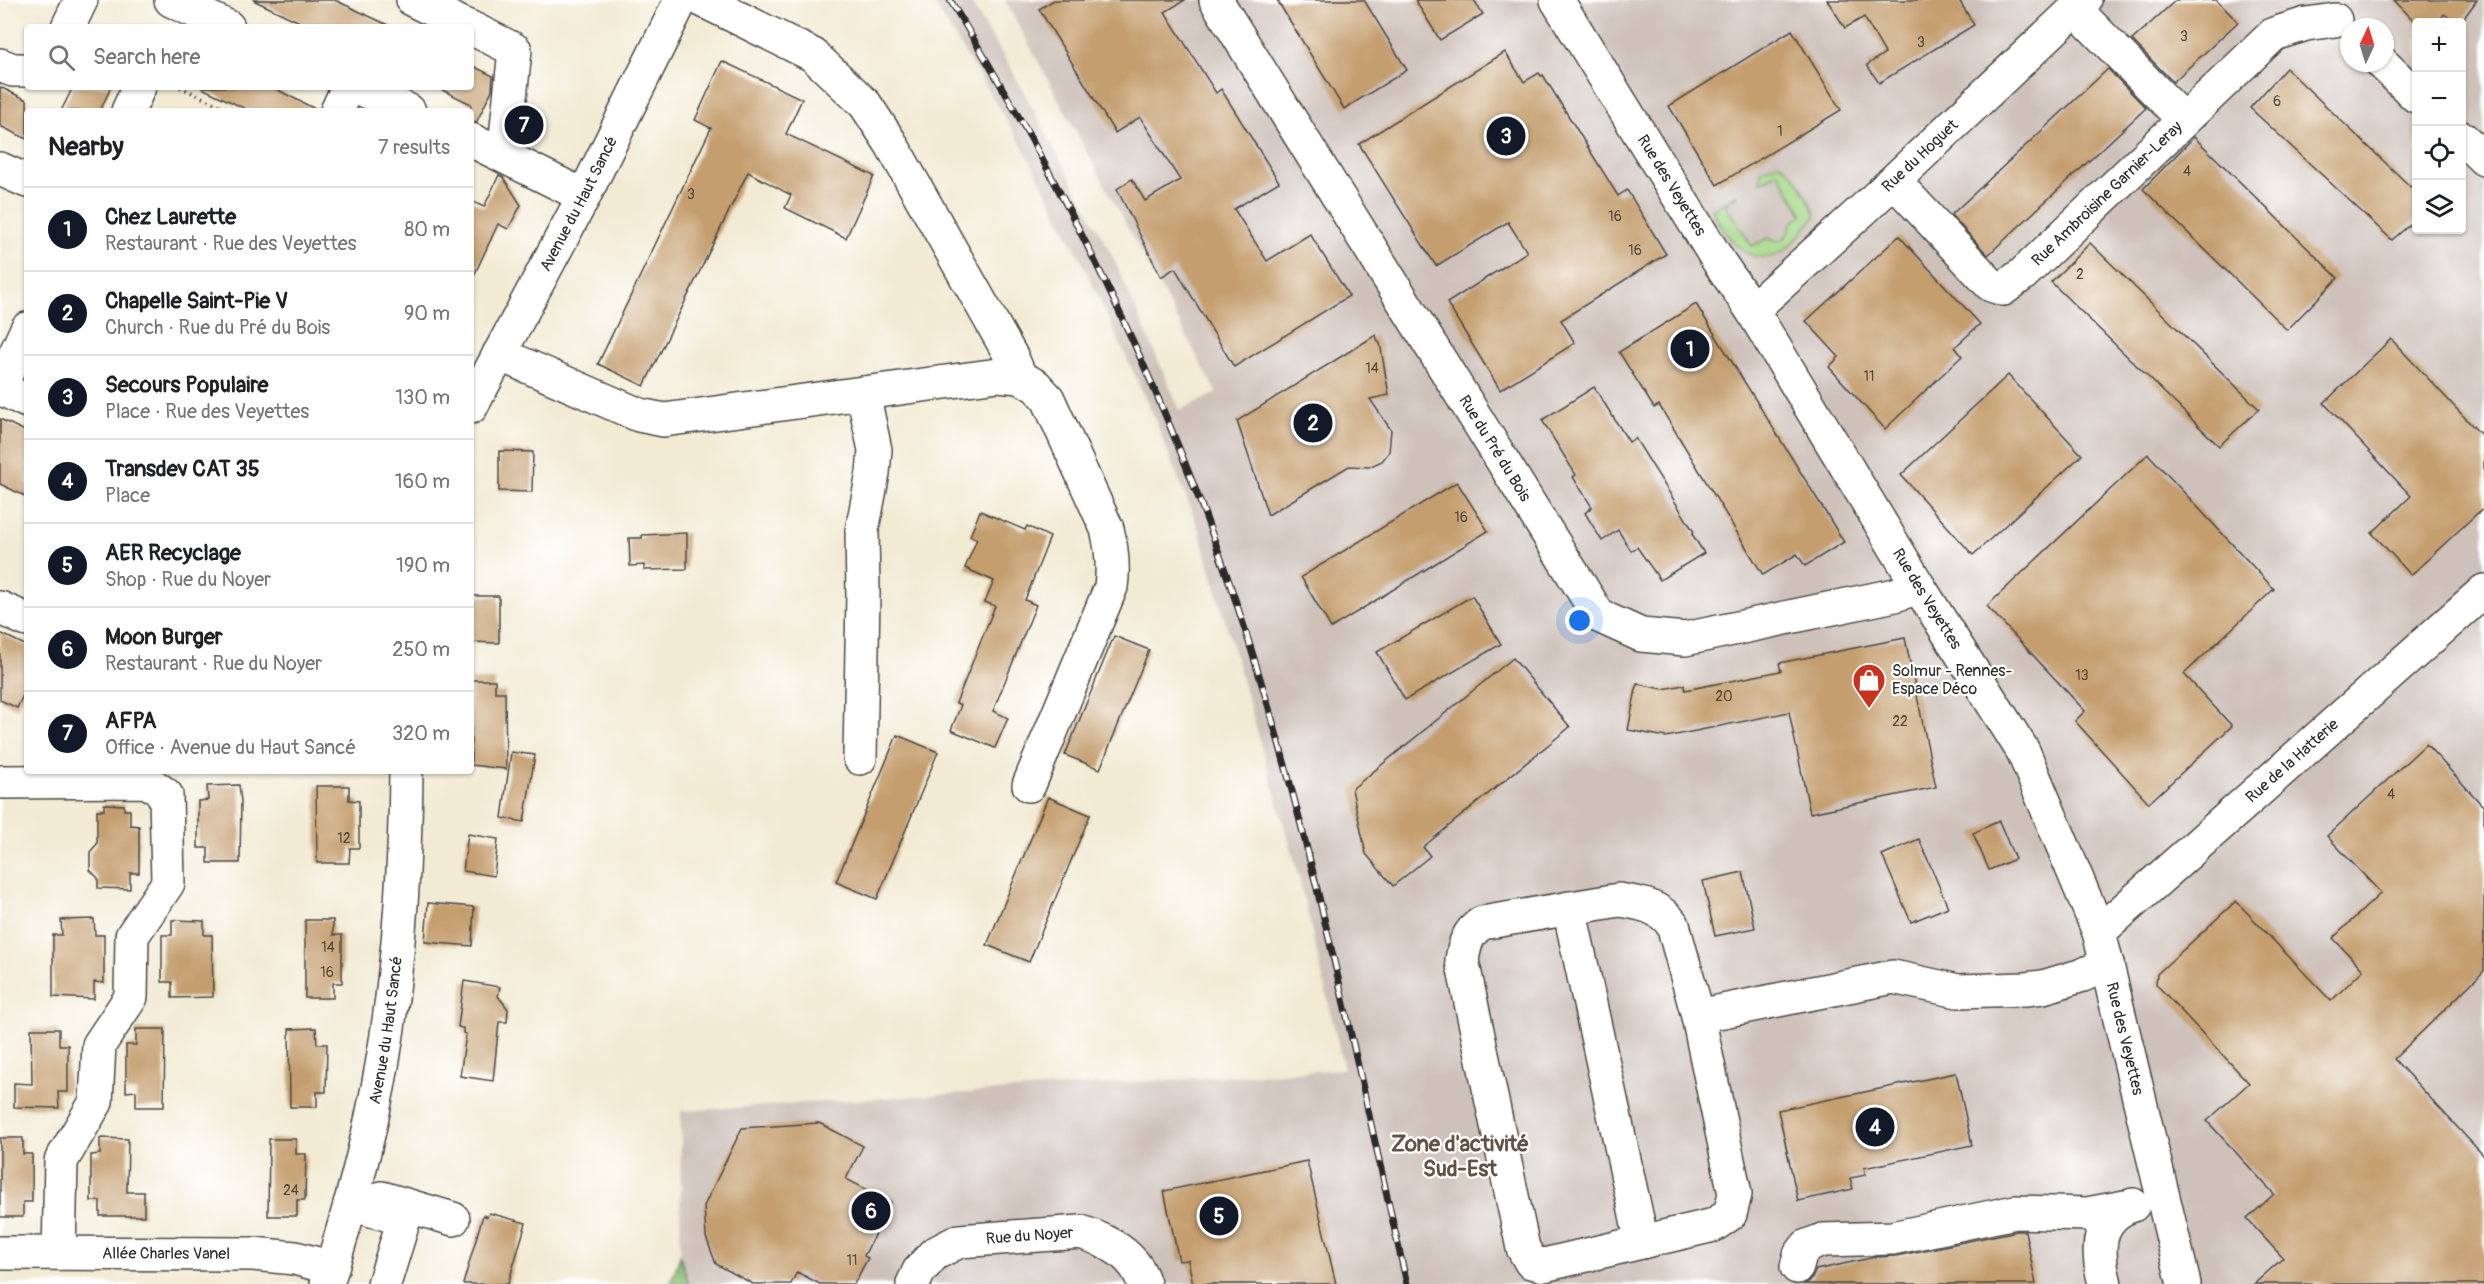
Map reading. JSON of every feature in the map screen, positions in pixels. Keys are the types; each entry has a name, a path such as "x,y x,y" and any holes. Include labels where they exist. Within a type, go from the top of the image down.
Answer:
{"street":[{"path":"69,24 81,0"},
{"path":"413,0 462,24"},
{"name":"Avenue du Haut Sancé","path":"474,401 584,196 681,0"},
{"path":"702,0 813,55 865,104 890,142 1012,358 1020,377"},
{"name":"Rue du Pré du Bois","path":"1216,0 1599,616 1641,635 1685,639 1895,595 1919,587"},
{"name":"Rue des Veyettes","path":"1557,0 1719,262 1752,310 1919,587 2023,751 2099,932 2184,1284"},
{"path":"2080,4 2184,120"},
{"name":"Rue du Hoguet","path":"1752,310 1894,181 2080,4"},
{"path":"179,13 218,24"},
{"name":"Rue Ambroisine Garnier-Leray","path":"1894,181 1991,285 2003,289 2023,274 2274,34 2333,17"},
{"path":"474,30 516,50 504,156"},
{"path":"0,65 13,70 24,70"},
{"path":"2391,72 2412,92"},
{"path":"129,108 138,90"},
{"path":"338,108 347,90"},
{"path":"364,90 403,108"},
{"path":"474,141 584,196"},
{"path":"2466,142 2484,159"},
{"path":"0,169 24,181"},
{"path":"24,335 0,387 24,399"},
{"path":"499,354 639,415 664,420 998,375 1020,377 1036,386 1048,399 1107,529 1113,549 1113,568 1111,587 1029,785"},
{"path":"860,758 862,531 875,450 863,393"},
{"name":"Rue de la Hatterie","path":"2099,932 2484,591"},
{"path":"0,608 24,619"},
{"name":"Avenue du Haut Sancé","path":"330,1276 374,1112 396,964 405,836 406,774"},
{"path":"0,782 147,781 166,795 168,883 132,936 130,997 99,1045 96,1102 61,1161 59,1253"},
{"path":"1619,900 1641,903 1666,915 1672,925 1698,1016 1735,1194 1730,1214 1714,1225 1544,1265 1531,1262 1523,1248 1462,960 1466,940 1471,930 1482,923 1619,900"},
{"path":"1569,908 1642,1242"},
{"path":"1698,1016 1893,977 1958,991 2043,987 2083,975 2107,964"},
{"path":"352,1197 453,1219"},
{"path":"352,1197 404,1219 384,1284"},
{"path":"1797,1267 1800,1255 1807,1246 1823,1240 1892,1238 2015,1212 2087,1214 2164,1197"},
{"path":"2105,1284 2098,1245 2108,1222 2125,1207"},
{"name":"Rue du Noyer","path":"913,1284 919,1270 934,1254 959,1241 1082,1232 1100,1238 1119,1249 1131,1261 1144,1284"},
{"name":"Allée Charles Vanel","path":"0,1253 253,1254 296,1258 330,1276"}],"path":[{"path":"186,90 225,108"}],"shaded area":[{"path":"932,0 969,0 1012,70 1112,255 1180,410 1217,393 1005,0 2484,0 2484,1284 689,1284 680,1256 681,1111 1344,1069 1298,873 1199,530 1154,417 1083,264 1022,145"}],"green space":[{"path":"1777,163 1790,171 1816,215 1793,243 1780,253 1768,257 1756,256 1745,252 1735,244 1726,234 1712,210 1737,194 1738,196 1725,205 1752,246 1768,238 1781,240 1784,238 1789,232 1791,223 1803,215 1778,172 1760,183 1761,171"},
{"path":"680,1256 689,1284 670,1284"}],"building":[{"path":"253,0 335,0 386,24 304,24"},
{"path":"1054,0 1185,0 1165,12 1216,93 1221,89 1279,182 1234,209 1267,261 1310,234 1349,296 1234,367 1175,268 1161,277 1117,189 1132,179 1145,201 1180,180 1140,117 1115,133 1039,9"},
{"path":"1277,0 1364,0 1407,70 1344,109"},
{"path":"1415,0 1474,0 1483,14 1440,40"},
{"path":"1827,0 1959,0 1974,25 1879,83 1867,65 1885,53 1864,17 1845,28"},
{"path":"2176,0 2216,0 2238,22 2173,82 2132,40"},
{"path":"2394,0 2477,0 2464,18 2450,18 2444,14 2442,18 2412,19"},
{"path":"1792,30 1841,110 1717,185 1669,106"},
{"path":"1505,52 1524,82 1539,73 1543,75 1618,196 1627,190 1666,254 1561,320 1575,343 1500,390 1447,303 1527,252 1508,222 1436,266 1359,144"},
{"path":"722,61 802,99 786,134 874,176 846,238 785,208 791,195 748,172 644,386 598,364 711,128 695,120"},
{"path":"474,66 493,76 492,90 476,123 474,122 474,108 471,108 471,104 442,90 474,90"},
{"path":"2286,68 2412,188 2412,222 2392,240 2250,108"},
{"path":"2108,69 2146,108 1988,255 1951,215"},
{"path":"0,87 27,100 27,108 24,108 24,138 0,126"},
{"path":"72,90 110,90 101,108 62,108"},
{"path":"206,90 278,90 313,108 244,108"},
{"path":"2194,137 2338,278 2287,330 2143,189"},
{"path":"499,175 503,177 521,205 508,229 498,224 474,276 474,202 484,207"},
{"path":"1899,236 1980,324 1955,347 1962,356 1885,429 1829,367 1839,357 1806,321"},
{"path":"2090,243 2259,409 2219,446 2051,282"},
{"path":"1696,304 1844,542 1805,566 1797,554 1763,575 1659,405 1654,408 1619,352"},
{"path":"1376,335 1380,343 1389,395 1370,399 1391,430 1389,452 1382,461 1369,467 1349,466 1268,515 1237,421"},
{"path":"2391,339 2484,438 2484,507 2411,575 2372,533 2411,496 2324,403"},
{"path":"2008,375 2082,455 1973,555 1901,475"},
{"path":"1594,387 1629,442 1635,438 1694,532 1692,534 1704,553 1660,580 1637,547 1631,551 1618,530 1602,541 1585,513 1592,507 1573,477 1576,475 1542,420"},
{"path":"0,419 24,431 24,496 0,484"},
{"path":"499,451 533,452 532,492 499,491"},
{"path":"2148,454 2274,589 2184,674 2232,726 2149,803 2075,721 2085,711 1987,606"},
{"path":"1457,482 1488,531 1331,628 1301,577"},
{"path":"980,511 1025,530 1027,526 1050,537 1025,600 1036,605 993,711 1008,718 995,748 951,730 961,705 956,703 995,606 985,602 994,581 965,568 977,539 970,536"},
{"path":"687,533 687,569 644,570 644,565 630,566 629,538 642,538 642,535"},
{"path":"474,596 499,596 499,643 474,642"},
{"path":"1472,596 1501,644 1405,700 1377,652"},
{"path":"0,633 24,645 24,693 17,708 0,700"},
{"path":"1114,636 1149,650 1100,769 1065,755"},
{"path":"1905,638 1936,787 1810,813 1789,712 1666,737 1628,730 1637,684 1663,689 1684,685 1685,690 1781,671 1779,663"},
{"path":"1513,658 1570,727 1423,847 1430,856 1393,886 1366,854 1352,789"},
{"path":"474,680 495,680 495,692 505,692 506,769 474,765"},
{"path":"897,735 938,752 877,899 836,882"},
{"path":"2426,744 2484,807 2484,971 2394,1059 2484,1156 2484,1284 2254,1284 2283,1258 2247,1219 2274,1194 2207,1121 2249,1083 2156,984 2157,974 2236,901 2331,1001 2363,970 2333,938 2381,893 2327,836"},
{"path":"511,752 535,755 524,822 502,818"},
{"path":"239,785 240,863 208,863 208,848 198,848 198,801 208,800 207,786"},
{"path":"316,786 349,786 349,800 359,801 359,848 350,848 349,863 317,863"},
{"path":"1048,797 1090,815 1029,962 987,945"},
{"path":"104,804 124,805 124,810 130,810 130,825 139,826 139,873 130,873 130,889 98,888 98,878 90,870 90,852 97,844 97,810 104,810"},
{"path":"1999,821 2015,859 1989,870 1973,833"},
{"path":"468,834 498,839 494,876 463,871"},
{"path":"1919,839 1948,907 1911,922 1882,855"},
{"path":"1743,872 1755,928 1715,936 1703,881"},
{"path":"428,903 474,907 472,946 425,942"},
{"path":"94,919 95,935 104,935 104,983 94,982 94,999 53,997 53,935 62,935 61,920"},
{"path":"172,920 204,921 204,935 212,935 213,997 172,998 172,982 162,982 162,935 172,935"},
{"path":"305,920 333,920 333,935 342,935 342,983 333,983 333,998 305,998"},
{"path":"464,981 500,987 498,996 508,1009 507,1022 499,1022 493,1081 460,1076 466,1034 463,1033 463,1028 458,1027"},
{"path":"316,1028 317,1044 327,1044 326,1092 317,1092 317,1107 290,1107 289,1029"},
{"path":"31,1029 59,1029 59,1045 68,1045 68,1092 58,1092 59,1108 14,1107 14,1083 32,1084"},
{"path":"136,1029 165,1029 164,1107 136,1107 136,1091 126,1092 126,1045 136,1045"},
{"path":"1956,1073 1972,1145 1864,1168 1866,1175 1850,1178 1853,1189 1798,1201 1778,1110"},
{"path":"819,1123 863,1146 846,1179 891,1202 864,1256 868,1258 854,1284 820,1284 797,1272 791,1284 753,1284 716,1264 706,1237 704,1206 742,1128"},
{"path":"0,1138 23,1138 23,1154 32,1154 32,1202 23,1202 23,1217 0,1217"},
{"path":"100,1138 128,1139 127,1192 144,1192 144,1216 100,1216 100,1201 91,1201 91,1155 100,1154"},
{"path":"269,1139 296,1139 296,1154 306,1154 305,1200 297,1200 297,1216 268,1216"},
{"path":"1307,1161 1336,1284 1193,1284 1188,1260 1179,1261 1164,1191"},
{"path":"489,1213 526,1223 508,1284 463,1284 483,1215 487,1217"},
{"path":"2025,1231 2036,1284 1804,1284 1811,1280 1816,1270"}],"railway":[{"path":"950,0 1033,143 1109,290 1176,441 1234,596 1261,680 1308,851 1407,1284"}],"place":[{"name":"AFPA","path":"524,125"},
{"name":"Secours Populaire","path":"1506,136"},
{"name":"Chez Laurette","path":"1690,349"},
{"name":"Chapelle Saint-Pie V","path":"1313,423"},
{"name":"Solmur - Rennes- Espace Déco","path":"1869,709"},
{"name":"Transdev CAT 35","path":"1875,1127"},
{"name":"Moon Burger","path":"871,1211"},
{"name":"AER Recyclage","path":"1219,1216"}],"district":[{"name":"Zone d'activité Sud-Est","path":"1460,1156"}]}
